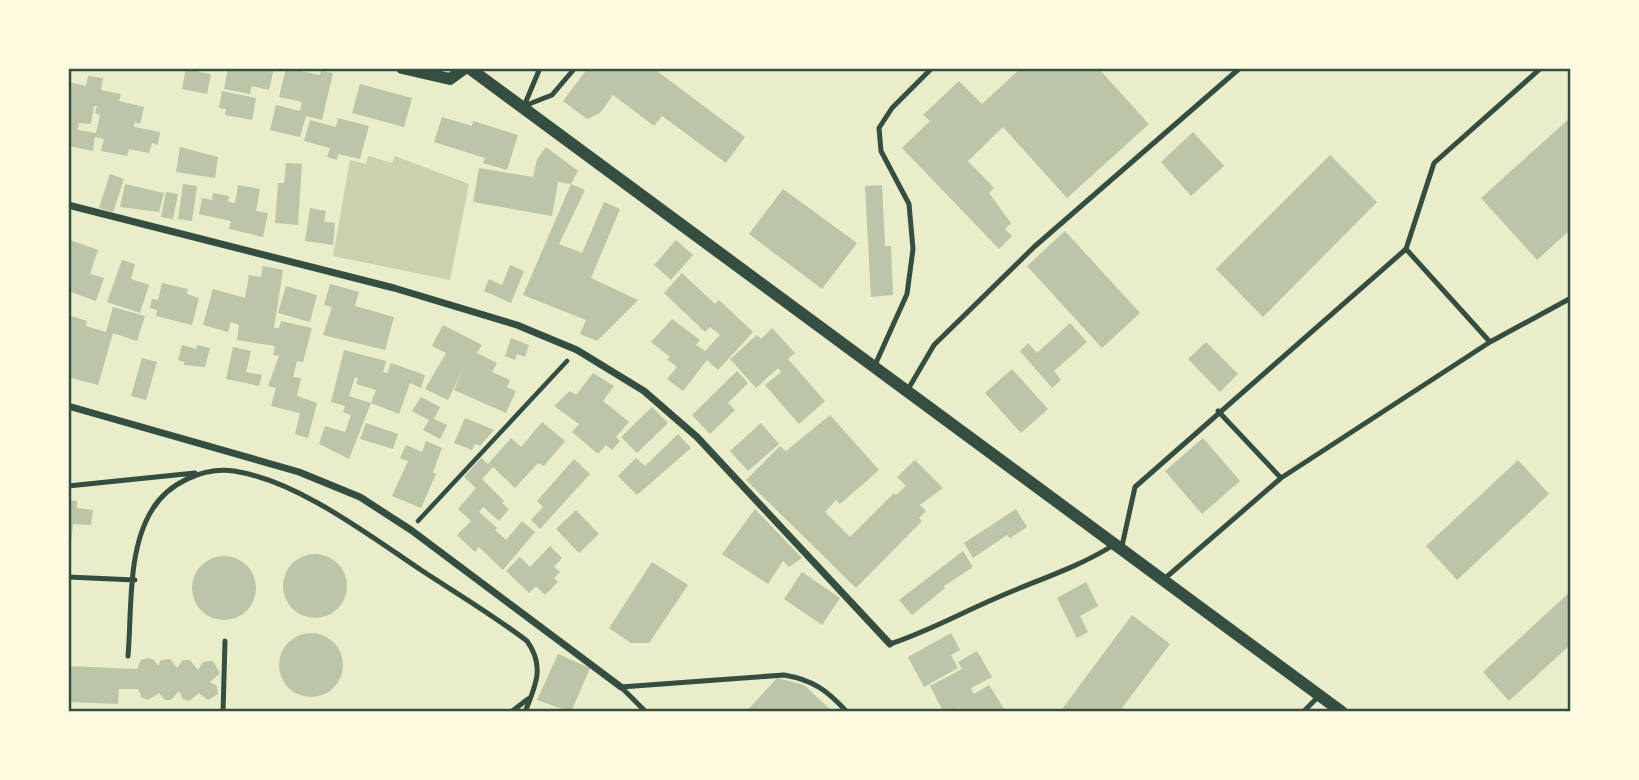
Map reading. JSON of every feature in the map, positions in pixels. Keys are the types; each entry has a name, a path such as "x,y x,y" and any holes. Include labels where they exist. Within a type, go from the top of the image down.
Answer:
{"street":[{"path":"401,68 450,79 467,68 524,106 1116,549 1342,712"},
{"path":"68,205 394,288 517,325 577,350 644,391 697,437 890,644"},
{"path":"68,406 299,472 360,497 411,530 621,687"}],"lane":[{"path":"524,106 540,68"},
{"path":"524,106 552,96 575,68"},
{"path":"874,368 907,294 913,249 909,204 881,151 878,128 892,108 932,68"},
{"path":"906,393 934,345 1034,247 1240,68"},
{"path":"890,644 929,631 995,598 1116,549 1135,487 1406,249 1434,163 1541,68"},
{"path":"1406,249 1490,342"},
{"path":"1162,581 1281,478 1490,342 1571,298"},
{"path":"1219,411 1281,478"},
{"path":"68,486 231,471 253,476 327,507 517,633 534,651 538,663 539,675 525,712"},
{"path":"128,656 143,526 153,508 167,492 186,479 208,472"},
{"path":"68,577 135,580"},
{"path":"223,712 225,641"},
{"path":"621,687 784,675 807,679 826,689 847,712"},
{"path":"621,687 646,712"},
{"path":"511,712 532,694"},
{"path":"1303,712 1320,696"}],"path":[{"path":"411,530 577,350"}],"green space":[{"path":"368,156 392,163 395,156 469,184 450,280 333,256 350,160 366,164"}],"building":[{"path":"186,68 200,68 199,72 211,74 207,94 182,89"},
{"path":"228,68 274,68 269,90 252,86 250,94 224,89"},
{"path":"286,68 320,75 321,71 333,73 322,120 306,116 300,137 270,130 276,105 300,111 302,102 279,97"},
{"path":"588,68 653,68 745,137 726,163 662,116 654,126 613,95 600,113 587,119 563,101"},
{"path":"1021,68 1098,68 1149,124 1067,198 1003,127 968,161 994,188 989,193 1011,223 1005,229 1012,236 999,249 902,148 930,121 923,115 959,81 982,104"},
{"path":"88,76 103,78 101,90 121,94 119,101 144,107 140,124 135,122 134,127 160,132 158,145 152,143 149,153 129,149 127,156 101,151 104,139 95,137 93,151 68,146 68,82 86,86","holes":["94,106 97,106 95,113 100,115 96,133 78,130 79,123 91,124"]},
{"path":"360,84 412,98 404,127 352,113"},
{"path":"222,91 256,98 252,120 225,115 226,109 219,108"},
{"path":"442,117 472,126 473,121 518,135 507,170 483,163 485,158 434,142"},
{"path":"1571,117 1571,229 1537,260 1481,198"},
{"path":"338,118 369,126 360,159 338,154 337,160 327,157 330,148 304,141 310,120 336,127"},
{"path":"1193,132 1224,166 1191,196 1161,162"},
{"path":"180,147 218,157 215,178 176,172"},
{"path":"546,147 578,171 571,184 558,182 552,216 473,202 479,168 533,177 537,159"},
{"path":"1330,155 1377,202 1263,317 1216,269"},
{"path":"286,163 302,164 298,225 275,223 278,183 284,183"},
{"path":"110,174 124,179 113,212 99,208"},
{"path":"125,184 164,193 159,212 120,207"},
{"path":"183,184 197,186 192,221 178,219"},
{"path":"571,184 585,190 559,244 582,253 604,202 620,209 591,278 638,300 597,341 580,334 586,320 523,295"},
{"path":"238,185 260,189 256,211 268,213 263,237 229,229 231,221 199,214 202,198 212,200 213,193 229,196 228,202 235,203"},
{"path":"882,185 885,246 891,246 893,295 871,297 865,186"},
{"path":"783,189 857,243 822,289 749,234"},
{"path":"166,192 178,194 173,219 161,217"},
{"path":"310,208 326,211 324,222 335,223 333,245 305,241"},
{"path":"1065,231 1140,313 1102,348 1027,266"},
{"path":"70,240 98,250 90,274 104,278 96,301 68,291"},
{"path":"676,240 693,255 671,280 654,265"},
{"path":"122,260 135,264 131,279 149,285 140,313 107,302"},
{"path":"510,265 524,271 511,303 484,291 489,279 502,285"},
{"path":"263,266 283,270 274,328 279,328 281,321 312,328 303,362 297,361 293,377 301,378 297,396 317,403 308,438 295,434 300,413 271,406 276,388 268,386 279,356 273,355 275,346 237,340 239,325 231,322 228,332 203,325 213,289 245,298 249,275 261,277"},
{"path":"682,273 715,304 719,300 753,332 718,370 707,360 683,391 667,379 677,367 667,359 670,357 651,342 672,319 700,340 696,345 705,351 720,335 710,327 705,332 664,293"},
{"path":"162,283 188,289 187,294 199,298 192,325 156,316 157,310 150,308 152,299 158,300"},
{"path":"330,284 359,292 355,306 394,317 385,350 323,335 332,307 324,305"},
{"path":"286,286 317,295 310,322 278,313"},
{"path":"113,307 145,316 137,341 113,333 98,385 68,377 68,315 87,321 86,326 106,332"},
{"path":"1070,323 1087,342 1054,371 1061,380 1052,388 1020,351 1028,343 1037,353"},
{"path":"443,325 482,345 477,353 497,363 492,372 510,380 507,387 516,391 506,413 454,390 466,363 448,400 425,389 446,353 432,346"},
{"path":"772,328 795,353 788,359 825,401 799,424 765,385 781,372 778,368 756,388 730,359 757,335 761,339"},
{"path":"511,338 529,345 525,357 517,354 515,360 505,356"},
{"path":"1206,342 1238,374 1220,392 1188,359"},
{"path":"182,345 196,349 197,345 210,348 205,367 184,365 184,362 178,360"},
{"path":"233,347 251,351 246,372 262,375 259,386 226,379"},
{"path":"344,350 386,361 383,372 387,373 391,363 425,375 421,388 410,383 399,414 371,403 349,459 319,444 325,426 345,432 351,415 343,412 345,406 331,402","holes":["355,377 358,379 356,384 376,390 371,403 349,396"]},
{"path":"142,358 157,362 146,400 131,396"},
{"path":"1012,369 1048,409 1021,433 985,393"},
{"path":"737,371 748,383 728,403 735,410 710,434 692,415"},
{"path":"593,373 614,386 603,401 629,422 616,437 620,441 612,450 606,445 598,454 572,432 579,424 554,406 570,391 576,395"},
{"path":"421,397 440,407 434,419 447,425 440,439 423,430 429,420 412,411"},
{"path":"652,407 668,423 637,453 621,437"},
{"path":"830,415 879,470 840,504 836,500 825,512 850,537 894,493 896,495 906,486 897,477 915,460 943,488 920,505 926,511 919,518 922,521 856,588 746,480 780,446 786,451"},
{"path":"465,418 494,430 480,446 475,444 472,450 454,443"},
{"path":"542,422 565,441 544,466 538,463 515,488 493,467 482,479 509,509 499,521 483,507 479,512 497,528 495,530 506,540 522,521 535,532 503,570 479,547 475,552 457,535 471,521 458,509 476,488 464,477 481,458 488,464 511,438 521,447"},
{"path":"366,423 398,434 393,449 360,439"},
{"path":"761,423 779,444 748,471 730,451"},
{"path":"678,434 691,448 637,495 618,476 636,458 645,466"},
{"path":"1203,438 1240,481 1202,514 1165,471"},
{"path":"426,441 442,448 433,472 436,474 421,508 392,496 408,461 400,458 406,445 422,452"},
{"path":"574,459 590,474 540,529 531,520 543,507 537,501"},
{"path":"1518,460 1549,494 1457,580 1426,546"},
{"path":"68,500 77,501 77,508 93,510 91,525 73,524 71,544"},
{"path":"755,509 802,558 789,567 783,561 768,584 722,554"},
{"path":"1016,509 1027,527 1010,538 1007,535 973,558 964,543"},
{"path":"576,510 599,534 579,553 556,529"},
{"path":"550,546 562,558 554,567 560,572 554,578 558,582 545,595 536,586 529,593 506,571 520,557 530,567"},
{"path":"963,551 973,567 944,586 945,588 912,615 899,600"},
{"path":"309,554 321,554 338,563 345,574 345,598 338,609 321,618 309,618 297,613 288,604 283,592 283,580 288,568 297,559"},
{"path":"224,556 236,558 247,565 254,576 254,600 247,611 236,618 224,620 212,618 201,611 194,600 192,588 194,576 201,565 212,558"},
{"path":"652,562 688,585 649,643 631,643 609,628"},
{"path":"802,572 840,598 822,625 784,599"},
{"path":"1086,582 1098,606 1080,616 1088,632 1077,638 1057,598"},
{"path":"1571,591 1571,644 1509,701 1483,672"},
{"path":"1132,615 1170,644 1119,712 1060,712"},
{"path":"311,633 323,635 334,642 341,653 341,677 334,688 323,695 311,697 299,695 288,688 281,677 279,665 281,653 288,642 299,635"},
{"path":"951,633 960,650 951,655 958,668 924,687 908,657"},
{"path":"977,651 992,677 971,688 974,694 989,685 1006,712 962,712 960,708 951,712 949,708 943,711 930,686 962,669 958,662"},
{"path":"558,654 590,668 571,712 537,700"},
{"path":"170,659 177,668 183,660 190,660 198,670 203,662 213,661 220,673 210,682 217,686 218,694 208,700 199,693 189,701 183,699 179,691 171,700 165,700 159,693 148,700 142,698 138,689 119,689 118,704 68,702 68,666 137,669 141,660 154,660 158,666 161,660"},
{"path":"777,678 804,685 833,712 746,712"}]}
